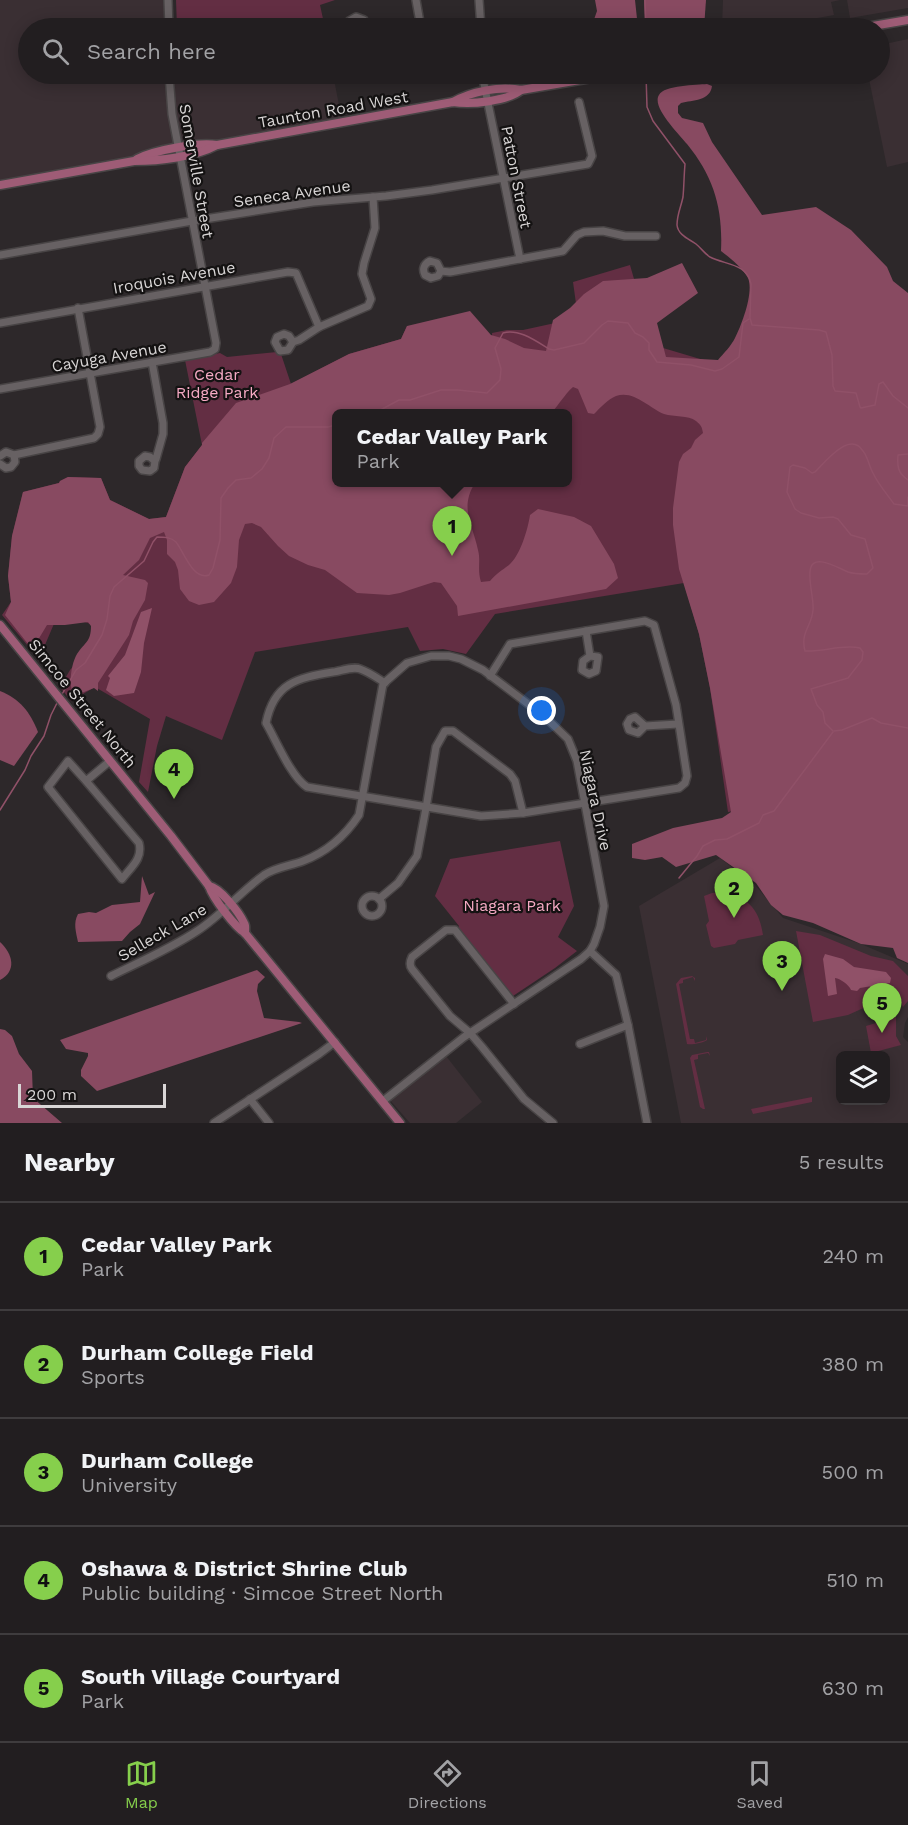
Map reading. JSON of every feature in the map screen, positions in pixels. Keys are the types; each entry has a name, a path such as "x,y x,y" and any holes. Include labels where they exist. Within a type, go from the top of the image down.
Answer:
{"main road":[{"path":"890,23 908,20"},
{"name":"Taunton Road West","path":"0,185 134,161 151,161 207,143 217,145 453,102 465,105 487,96 514,96 521,90 556,84"},
{"name":"Simcoe Street North","path":"0,625 209,886 211,892 228,908 240,929 400,1123"}],"street":[{"path":"168,0 169,18"},
{"path":"416,0 419,18"},
{"path":"479,0 480,18"},
{"name":"Somerville Street","path":"170,84 172,114 216,343"},
{"name":"Patton Street","path":"484,84 520,259"},
{"name":"Seneca Avenue","path":"0,255 313,202 432,190 588,164 592,156 579,102"},
{"path":"293,342 319,327 368,306 371,299 362,274 375,228 373,197"},
{"path":"441,271 450,272 563,252 577,235 584,232 603,231 625,236 656,236"},
{"name":"Iroquois Avenue","path":"0,323 205,285 292,272 296,273 319,327"},
{"path":"0,456 6,452 14,455 94,438 98,434 100,427 78,308"},
{"name":"Cayuga Avenue","path":"0,389 210,352 215,350 216,343"},
{"path":"152,362 164,427 155,461"},
{"path":"0,464 4,467 11,466 15,462 14,455"},
{"path":"228,908 266,874 304,861 338,840 349,830 359,815 362,797 379,701 385,683 358,668 303,678 290,683 279,692 269,709 266,723 296,777 307,787 362,797 426,808 481,816 523,813 679,788 685,783 687,776 676,705 654,625 645,621 510,644 490,676"},
{"path":"586,631 590,656"},
{"name":"Niagara Drive","path":"385,683 407,663 423,658 440,655 463,660 483,670 544,716 568,739 577,761 604,906 600,927 590,951"},
{"path":"645,726 678,724"},
{"path":"379,899 398,883 417,856 435,747 445,731 453,731 510,774 515,781 523,813"},
{"path":"68,761 86,781 139,843 141,852 138,860 122,879 48,787 68,761"},
{"path":"86,781 110,761"},
{"name":"Selleck Lane","path":"111,976 196,932 228,908"},
{"path":"514,1004 458,933 452,929 446,930 412,957 410,967 450,1016 470,1033 524,1099 553,1123"},
{"path":"383,1101 470,1033 590,951 616,975 647,1123"},
{"path":"580,1044 628,1026"},
{"path":"214,1123 335,1042"},
{"path":"250,1099 269,1123"}],"shaded area":[{"path":"0,0 168,0 169,18 18,18 18,84 335,84 342,121 191,154 0,185"},
{"path":"595,0 635,0 637,18 595,18 597,11"},
{"path":"644,0 706,0 705,18 645,18"},
{"path":"723,0 840,0 831,2 834,15 818,18 722,18"},
{"path":"847,0 908,0 908,8 850,18"},
{"path":"908,39 908,162 887,167 870,84 890,84 890,43"},
{"path":"707,84 712,86 708,95 681,103 678,106 678,113 682,118 703,123 712,142 762,215 816,207 851,230 887,267 893,281 908,293 908,963 897,958 893,948 861,944 813,923 783,915 771,905 756,883 716,855 676,867 662,857 645,860 632,858 632,844 673,828 722,818 731,812 710,688 699,634 679,569 673,525 679,462 683,454 703,433 700,425 693,419 664,414 629,395 616,396 594,414 588,413 578,389 573,387 554,409 332,409 332,487 473,487 468,500 468,509 479,554 481,582 490,581 513,561 523,542 530,515 538,509 574,517 591,526 614,564 618,578 606,589 458,616 457,606 441,583 434,582 389,595 357,593 325,570 289,556 261,527 252,523 245,524 239,540 237,567 231,583 214,602 199,605 189,601 180,589 178,570 175,562 167,554 167,540 164,532 150,538 139,560 123,575 145,580 148,583 145,600 133,621 129,635 98,683 98,691 94,688 74,696 71,687 72,669 77,654 90,635 91,626 88,622 47,625 38,640 28,644 5,615 11,602 8,576 12,536 23,492 59,483 68,477 101,478 110,500 149,519 166,517 185,467 236,403 290,384 349,354 401,339 407,326 470,311 491,335 524,348 546,351 553,320 603,281 647,278 682,263 698,293 657,323 666,357 718,360 732,344 738,332 746,308 749,284 743,270 721,251 718,207 704,169 667,121 659,106 659,95 662,92 681,86"},
{"path":"152,608 144,643 141,672 134,693 114,696 106,690 110,678 108,676 125,655 141,612"},
{"path":"0,691 24,707 38,732 14,766 0,760"},
{"path":"720,858 755,885 783,918 861,944 908,964 908,1017 903,1037 908,1042 908,1123 681,1123 639,906"},
{"path":"142,876 149,895 155,892 140,924 122,941 78,942 75,924 78,914 96,913 112,905 140,902"},
{"path":"0,942 8,952 11,967 0,980"},
{"path":"825,954 843,959 854,967 886,972 891,978 890,983 860,988 857,991 851,990 844,982 835,978 837,994 828,996 823,959"},
{"path":"257,970 265,977 258,984 257,991 264,1018 302,1023 97,1091 81,1076 88,1053 66,1049 60,1040"},
{"path":"0,1029 12,1036 19,1054 32,1071 33,1098 62,1123 0,1123"},
{"path":"446,1056 482,1102 456,1123 410,1123 389,1099"}],"green space":[{"path":"176,0 335,0 320,5 323,18 177,18"},
{"name":"Cedar Ridge Park","path":"630,265 653,345 717,364 908,785 728,812 710,688 699,634 684,583 495,614 466,654 443,649 420,651 408,627 255,652 222,740 166,716 157,746 148,792 139,782 150,719 95,687 71,701 60,687 70,670 87,650 98,627 59,612 39,659 2,615 11,602 8,576 12,536 23,492 59,483 68,477 101,478 110,500 149,519 166,517 185,467 202,445 185,360 220,353 227,357 277,352 281,354 291,384 349,354 401,339 407,326 494,364 492,333 523,330 578,318 573,282"},
{"name":"Niagara Park","path":"560,841 574,906 558,937 577,951 513,996 435,896 450,859"},
{"path":"725,892 741,898 752,907 759,919 763,935 738,940 735,944 714,948 711,946 706,925 709,921 704,896"},
{"path":"796,931 820,935 871,956 893,961 908,976 908,1001 903,1007 898,999 890,996 848,1015 813,1022"},
{"path":"692,976 695,978 695,981 693,977 679,984 690,1039 694,1039 695,1043 706,1040 706,1036 707,1040 700,1043 687,1044 676,984 681,978"},
{"path":"896,1017 896,1036 901,1045 871,1051 866,1026"},
{"path":"709,1052 710,1056 708,1053 698,1055 698,1059 694,1060 705,1109 703,1109 700,1107 690,1058 692,1055"},
{"path":"812,1097 812,1102 753,1114 751,1109"}],"waterway":[{"path":"645,0 646,18"},
{"path":"646,84 647,107 653,121 685,164 678,228 710,257 740,268 749,277 752,325 826,332 832,355 835,391 856,393 861,408 875,405 879,384 883,382 893,396 908,408"},
{"path":"382,409 399,400 410,400 441,390 487,393 500,380 501,369 495,348 503,333 515,332 554,350 584,343 608,321 628,323 635,333 649,343 649,350 657,362 691,365 715,371 739,357 743,323 749,319"},
{"path":"61,696 76,670 85,663 102,635 114,587 144,561 157,537 174,540 194,570 203,576 209,575 220,540 221,498 228,488 236,480 251,478 262,469 269,458 274,438 286,427 332,426"},
{"path":"833,731 825,723 823,712 817,705 811,689 848,678 862,660 863,652 860,648 853,647 805,651 804,639 813,610 810,572 812,566 820,562 859,574 867,574 873,568 865,539 851,535 838,519 819,518 795,509 787,492 790,467 793,465 805,468 812,473 838,450 851,444 858,445 865,453 877,481 894,504 908,506 908,497"},
{"path":"908,454 898,455 900,472 908,480"},
{"path":"0,810 44,736 57,703"},
{"path":"834,731 872,718 881,723 908,728"},
{"path":"679,878 703,846 715,840 727,839 759,823 763,815 774,811 833,732"}],"place":[{"name":"Cedar Valley Park","path":"452,556"},
{"name":"Oshawa & District Shrine Club","path":"174,799"},
{"name":"Durham College Field","path":"734,918"},
{"name":"Durham College","path":"782,991"},
{"name":"South Village Courtyard","path":"882,1033"}]}
